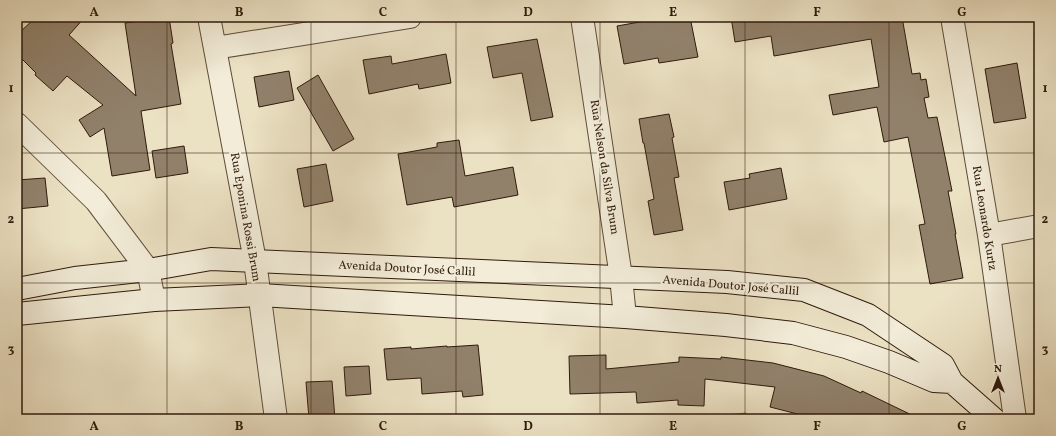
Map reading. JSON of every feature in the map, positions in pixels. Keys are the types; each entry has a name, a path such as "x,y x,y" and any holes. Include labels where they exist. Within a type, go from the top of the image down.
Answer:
{"main road":[{"name":"Rua Eponina Rossi Brum","path":"210,17 255,261 276,419"},
{"path":"215,48 410,17"},
{"name":"Rua Nelson da Silva Brum","path":"582,17 622,277 625,318"},
{"name":"Rua Leonardo Kurtz","path":"952,17 989,234 1014,419"},
{"path":"17,124 96,201 148,270 154,300"},
{"path":"989,234 1039,226"},
{"name":"Avenida Doutor José Callil","path":"17,289 75,278 148,270 211,259 727,282 804,290 868,315 943,365 952,382 994,419"},
{"path":"17,314 154,300 260,295 726,325 793,333 846,347 889,362 934,381 952,382"}],"shaded area":[{"path":"746,413 752,419 710,419 711,417"}],"building":[{"path":"36,17 85,17 69,35 136,96 125,23 169,17 173,43 171,44 181,104 141,111 150,170 112,176 104,128 90,137 79,120 103,105 67,76 53,91 35,75 36,73 17,54 17,35"},
{"path":"651,17 690,17 698,57 659,63 658,58 624,64 617,26 651,20"},
{"path":"731,17 902,17 912,74 920,73 921,80 926,79 929,97 924,98 928,118 937,117 952,191 948,191 963,278 930,284 919,225 925,224 908,137 884,142 877,107 833,115 829,95 879,87 871,39 774,56 771,36 735,42"},
{"path":"537,39 553,117 531,121 522,73 493,78 487,47"},
{"path":"446,54 451,83 419,89 418,84 369,94 363,60 391,56 392,64"},
{"path":"1017,63 1026,118 994,123 985,69"},
{"path":"289,71 294,100 259,107 254,77"},
{"path":"318,75 354,139 333,151 297,88"},
{"path":"669,114 674,137 672,138 679,177 674,178 683,230 654,235 648,201 654,199 639,119"},
{"path":"459,140 465,176 513,167 518,195 454,207 452,197 407,205 398,154 437,147 437,143"},
{"path":"184,146 188,173 156,178 152,151"},
{"path":"326,164 333,201 304,207 297,169"},
{"path":"781,168 787,199 729,210 724,182 750,178 749,174"},
{"path":"45,178 48,206 17,209 17,180"},
{"path":"478,345 483,395 463,397 462,391 422,394 421,378 387,380 384,349"},
{"path":"606,355 606,369 679,362 679,357 721,359 721,357 773,363 824,376 861,393 862,391 920,419 817,419 770,407 775,387 705,379 704,406 678,405 678,400 637,403 636,392 570,394 569,356"},
{"path":"369,366 371,394 346,396 344,367"},
{"path":"332,381 335,419 309,419 306,382"}]}
